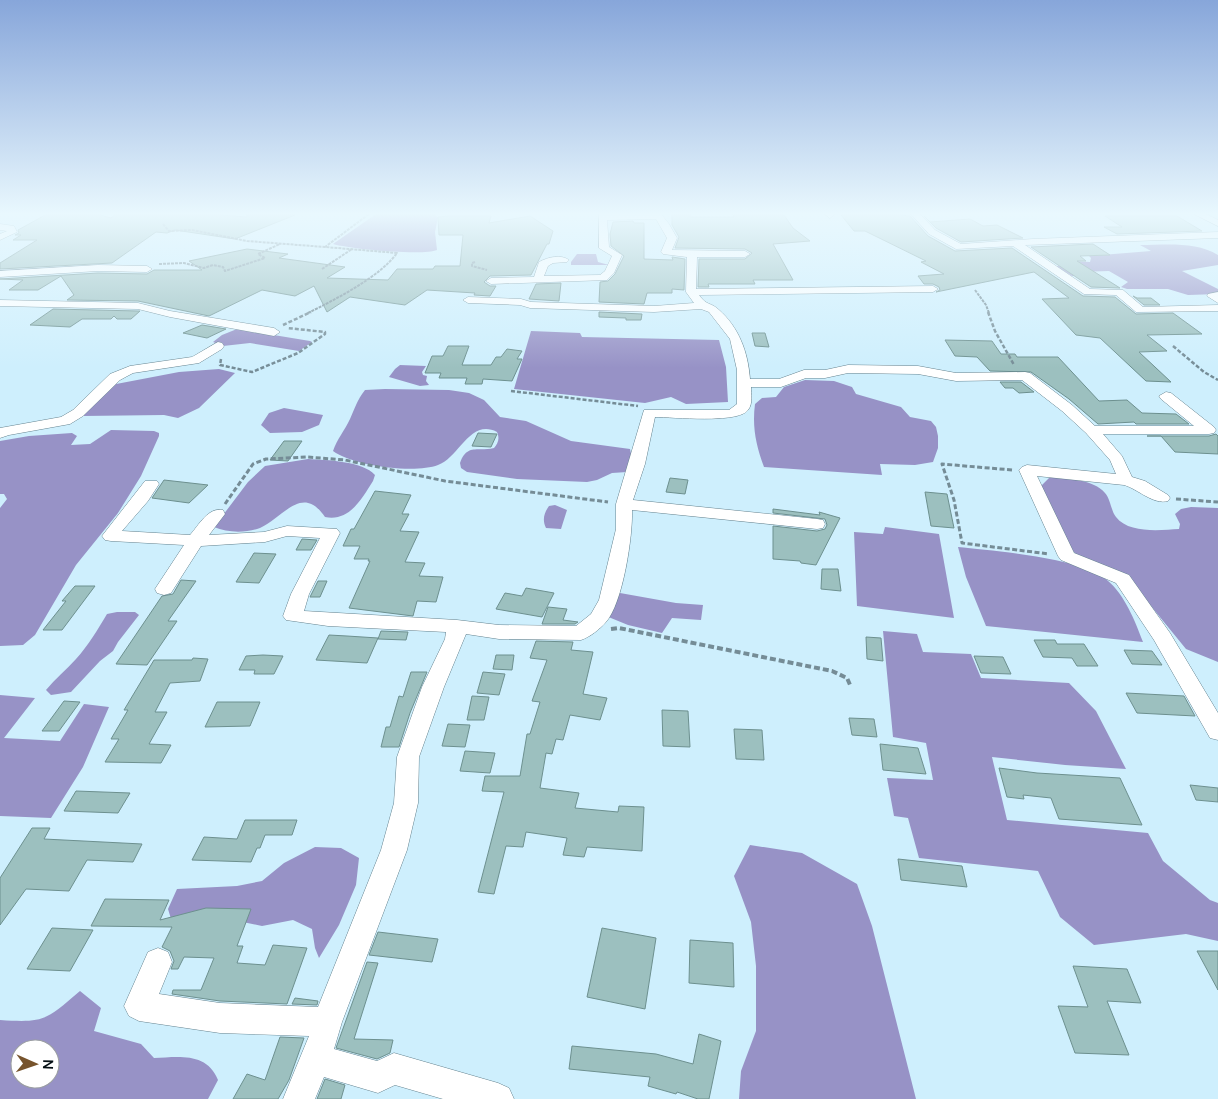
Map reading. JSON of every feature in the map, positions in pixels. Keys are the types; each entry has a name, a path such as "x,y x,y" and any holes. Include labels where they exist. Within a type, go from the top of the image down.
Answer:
{"street":[{"path":"538,280 543,265"},
{"path":"491,281 603,278 609,273 612,265"},
{"path":"692,265 691,292 702,306"},
{"path":"1048,265 1088,292 1119,292 1140,310 1218,308"},
{"path":"0,274 98,268 147,269"},
{"path":"691,292 933,289"},
{"path":"1218,295 1212,296 1218,300"},
{"path":"151,484 147,493 120,521 111,536 152,537 195,542 265,536 287,531 331,533 300,594 293,616 328,620 457,626 499,632 580,633 599,618 608,600 624,529 624,504 637,464 649,414 730,414 742,409 744,404 743,370 736,339 713,310 702,306 654,309 530,305 521,302 468,300"},
{"path":"0,302 138,306 170,314 274,332"},
{"path":"0,434 5,431 65,421 78,413 115,377 130,370 195,360 218,346"},
{"path":"744,383 781,383 804,374 825,374 848,369 918,370 956,377 1025,376 1067,408 1091,430 1117,459 1126,480"},
{"path":"1091,430 1209,430 1173,404 1166,396"},
{"path":"1026,470 1126,480 1139,484 1162,498"},
{"path":"1026,470 1067,556 1123,579 1163,638 1218,732"},
{"path":"624,504 818,524"},
{"path":"164,589 195,542 217,514"},
{"path":"299,1099 394,850 406,803 408,756 455,638 457,626"},
{"path":"158,962 138,1006 220,1018 327,1022"},
{"path":"315,1060 378,1076 394,1070 498,1099"}],"path":[{"path":"147,269 155,265"},
{"path":"193,265 204,268 213,265"},
{"path":"215,265 223,267 226,271 243,265"},
{"path":"322,268 326,265"},
{"path":"274,332 283,325 337,300 374,275 384,265"},
{"path":"472,265 493,272 491,281"},
{"path":"975,290 986,304 995,330 1007,353 1025,376"},
{"path":"220,365 252,372 298,353 325,334 325,332 290,327 274,332"},
{"path":"1173,346 1204,372 1218,380"},
{"path":"511,391 639,406 649,414"},
{"path":"217,514 253,464 266,459 307,457 345,460 445,481 624,504"},
{"path":"1026,470 942,464 954,500 962,543 1067,556"},
{"path":"1162,498 1218,502"},
{"path":"580,633 619,628 832,671 847,678 851,687"}],"shaded area":[{"path":"1216,265 1182,271 1218,289 1218,294 1188,295 1168,289 1127,289 1121,287 1128,282 1109,271 1078,272 1083,276 1072,276 1055,266"},
{"path":"237,329 312,342 299,351 250,343 223,346 213,342 222,335"},
{"path":"531,331 580,333 582,337 719,340 726,367 728,402 686,404 671,397 645,403 514,389"},
{"path":"400,365 426,366 422,372 423,375 427,376 426,381 429,385 420,386 389,377"},
{"path":"219,369 235,373 199,408 178,418 164,415 82,416 111,385 179,372"},
{"path":"805,380 834,381 852,387 856,394 901,407 910,417 931,421 936,427 938,436 938,448 933,462 915,465 880,464 882,475 764,467 755,436 755,404 762,398 776,397 784,387"},
{"path":"365,390 449,390 469,393 484,400 500,417 526,421 571,441 630,449 632,458 627,472 612,473 597,480 587,482 517,479 467,472 461,468 460,463 466,453 474,450 494,448 497,443 497,432 488,429 479,430 472,434 445,461 428,468 384,467 355,461 333,451"},
{"path":"284,408 323,415 319,425 302,432 270,433 261,425 269,413"},
{"path":"111,430 154,431 159,433 159,436 141,476 118,513 76,565 35,635 23,645 0,646 0,508 7,499 4,494 0,494 0,441 29,436 72,433 77,436 71,445 90,444"},
{"path":"308,459 353,464 369,470 375,475 360,501 342,516 334,518 325,517 317,507 308,503 300,503 292,506 255,530 231,531 214,527 248,482 265,466"},
{"path":"1050,477 1079,480 1100,488 1107,496 1116,517 1137,529 1179,529 1180,524 1175,514 1181,509 1191,507 1218,508 1218,662 1186,649 1146,600 1080,558 1068,546 1041,486"},
{"path":"555,505 567,510 561,529 546,528 545,525 544,517 546,511 549,506"},
{"path":"885,527 939,534 954,618 857,606 854,532 883,534"},
{"path":"958,547 1036,556 1094,572 1107,580 1119,593 1133,617 1143,642 986,626 966,577"},
{"path":"620,593 676,603 703,605 701,620 672,618 662,633 628,625 606,616"},
{"path":"135,612 139,615 113,651 100,661 71,692 51,695 46,690 80,654 107,614"},
{"path":"883,631 917,634 923,652 971,654 981,678 1069,683 1096,711 1126,769 992,757 1007,820 1148,833 1163,861 1210,900 1218,903 1218,941 1186,934 1094,945 1060,917 1038,871 919,858 908,818 894,816 887,778 933,780 926,743 893,737"},
{"path":"0,695 35,698 4,738 60,741 84,704 109,707 83,767 51,818 0,816"},
{"path":"750,845 802,853 857,884 872,926 916,1099 739,1099 741,1071 756,1031 756,966 751,922 734,876"},
{"path":"315,847 341,848 359,858 356,885 339,925 319,958 315,948 312,929 293,920 262,926 233,920 175,932 168,909 177,889 237,886 262,881 284,863"},
{"path":"80,991 101,1008 94,1031 141,1044 154,1058 182,1057 200,1060 213,1071 218,1080 208,1099 0,1099 0,1020 36,1020 52,1014"}],"building":[{"path":"0,265 69,265 0,269"},
{"path":"195,265 332,265 345,267 327,278 388,280 397,269 433,269 435,266 536,265 531,275 490,276 484,282 490,286 496,286 490,296 474,295 475,293 427,290 405,305 350,297 327,312 314,286 295,296 262,290 209,316 138,301 67,300 74,295 61,276 38,290 9,290 23,280 0,279 98,273 147,274 154,270 202,270"},
{"path":"619,265 685,265 684,290 672,289 672,293 647,293 644,304 599,302 600,282 608,281 615,274"},
{"path":"699,265 785,265 793,280 753,280 755,284 708,284 709,287 698,287"},
{"path":"927,265 1038,265 1083,296 1115,297 1136,314 1173,313 1202,334 1147,335 1167,351 1139,352 1171,382 1146,381 1100,338 1076,335 1042,299 1069,298 1034,272 936,292 940,290 939,287 933,284 924,284 918,276 944,274"},
{"path":"1058,265 1084,265 1120,288 1091,287"},
{"path":"561,283 559,301 529,299 536,284"},
{"path":"1133,296 1137,298 1151,298 1160,305 1144,305"},
{"path":"53,309 140,311 131,319 117,319 114,316 111,319 82,319 70,327 30,325"},
{"path":"599,312 642,314 641,320 626,320 626,318 599,317"},
{"path":"202,325 226,329 207,338 183,333"},
{"path":"752,333 765,333 769,347 755,346"},
{"path":"945,340 992,341 1001,354 1015,354 1017,357 1058,357 1099,401 1127,400 1142,413 1176,414 1189,424 1136,424 1134,422 1098,424 1069,399 1031,372 990,371 977,357 955,356"},
{"path":"448,346 469,346 462,365 491,365 496,357 501,357 507,349 522,351 517,359 522,359 512,381 483,379 482,384 465,384 467,378 439,378 441,373 425,373 432,356 443,356"},
{"path":"1000,382 1021,382 1034,392 1019,393 1013,388 1005,388"},
{"path":"478,433 497,434 491,447 472,446"},
{"path":"1216,434 1218,436 1218,454 1175,452 1161,436 1209,436"},
{"path":"284,441 302,441 288,461 270,460"},
{"path":"670,478 688,480 685,494 666,492"},
{"path":"164,480 208,485 189,503 152,498"},
{"path":"375,491 411,495 402,514 409,514 400,531 419,532 405,562 425,563 419,576 443,577 436,602 417,601 413,616 349,608 370,561 368,561 369,559 354,559 360,546 343,546 351,529 354,529"},
{"path":"925,492 947,494 954,528 931,526"},
{"path":"773,509 820,515 819,512 840,518 816,565 801,563 800,561 773,559 773,526 817,531 825,529 827,525 825,519 773,513"},
{"path":"302,539 317,540 311,550 296,550"},
{"path":"254,553 276,554 259,583 236,582"},
{"path":"822,569 838,569 841,591 821,589"},
{"path":"181,580 196,581 168,621 177,621 147,665 116,664 162,596 173,594"},
{"path":"318,581 327,581 320,597 310,597"},
{"path":"75,586 95,586 62,630 43,630 66,601 62,601"},
{"path":"526,588 554,593 542,617 496,609 505,593 522,596"},
{"path":"548,607 567,609 563,620 578,622 575,624 542,624"},
{"path":"381,631 408,632 406,640 378,639"},
{"path":"329,635 378,638 367,663 316,660"},
{"path":"866,637 881,638 883,661 867,659"},
{"path":"1034,640 1055,640 1057,644 1084,644 1098,666 1077,666 1072,658 1043,657"},
{"path":"536,641 573,642 571,650 593,652 583,694 607,698 600,720 570,715 563,740 556,739 552,754 546,753 540,788 579,793 575,808 618,812 619,806 644,807 642,851 587,847 584,857 563,855 567,838 526,832 523,847 506,846 494,894 478,892 504,792 482,791 485,776 520,776 527,734 530,734 540,702 532,701 547,660 530,658"},
{"path":"1124,650 1152,651 1162,665 1132,664"},
{"path":"496,655 514,655 512,670 493,669"},
{"path":"246,656 283,656 274,674 254,674 255,670 239,670"},
{"path":"974,656 1003,657 1011,674 981,673"},
{"path":"193,658 208,659 200,681 170,683 155,712 167,712 149,744 171,745 161,763 105,762 119,739 111,739 128,710 124,710 154,660 192,660"},
{"path":"411,672 427,672 410,713 399,747 381,747 386,727 390,727 399,696 403,697"},
{"path":"483,672 505,674 499,695 477,693"},
{"path":"1126,693 1184,696 1195,716 1137,713"},
{"path":"472,696 489,697 484,720 467,720"},
{"path":"64,701 80,702 59,731 42,731"},
{"path":"217,702 260,702 250,726 205,727"},
{"path":"662,710 688,711 690,747 663,746"},
{"path":"849,718 874,719 877,737 852,735"},
{"path":"448,724 470,725 465,747 442,746"},
{"path":"734,729 762,730 764,760 736,759"},
{"path":"880,744 918,748 926,774 883,770"},
{"path":"465,751 495,753 490,773 460,771"},
{"path":"999,768 1037,773 1120,778 1142,825 1059,819 1051,798 1023,795 1024,799 1007,797"},
{"path":"1190,785 1218,788 1218,802 1196,800"},
{"path":"76,791 130,793 118,813 64,811"},
{"path":"245,820 297,820 292,835 265,835 260,848 257,848 251,862 192,860 204,837 237,839"},
{"path":"32,828 50,828 44,839 142,844 133,862 87,860 69,891 26,889 0,925 0,878"},
{"path":"898,859 962,866 967,887 901,880"},
{"path":"105,899 169,900 160,920 206,908 251,909 237,946 243,946 237,963 265,965 273,945 307,948 287,1004 220,1001 172,994 173,990 201,990 214,958 184,957 178,969 171,969 174,961 170,951 162,947 172,927 91,926"},
{"path":"52,928 93,930 70,971 27,969"},
{"path":"602,928 656,938 645,1009 587,997"},
{"path":"378,932 438,939 432,962 369,955"},
{"path":"690,940 733,943 734,987 689,983"},
{"path":"1197,951 1218,951 1218,990"},
{"path":"367,962 378,963 354,1039 393,1040 390,1053 377,1059 336,1048"},
{"path":"1073,966 1127,969 1141,1003 1107,1001 1129,1055 1075,1053 1058,1006 1088,1007"},
{"path":"295,998 318,1001 317,1005 292,1004"},
{"path":"699,1034 721,1041 709,1099 698,1099 648,1086 650,1077 569,1069 572,1046 656,1054 693,1064"},
{"path":"280,1037 304,1038 289,1080 278,1099 233,1099 247,1074 265,1080"},
{"path":"325,1079 345,1085 341,1099 317,1099"}]}
